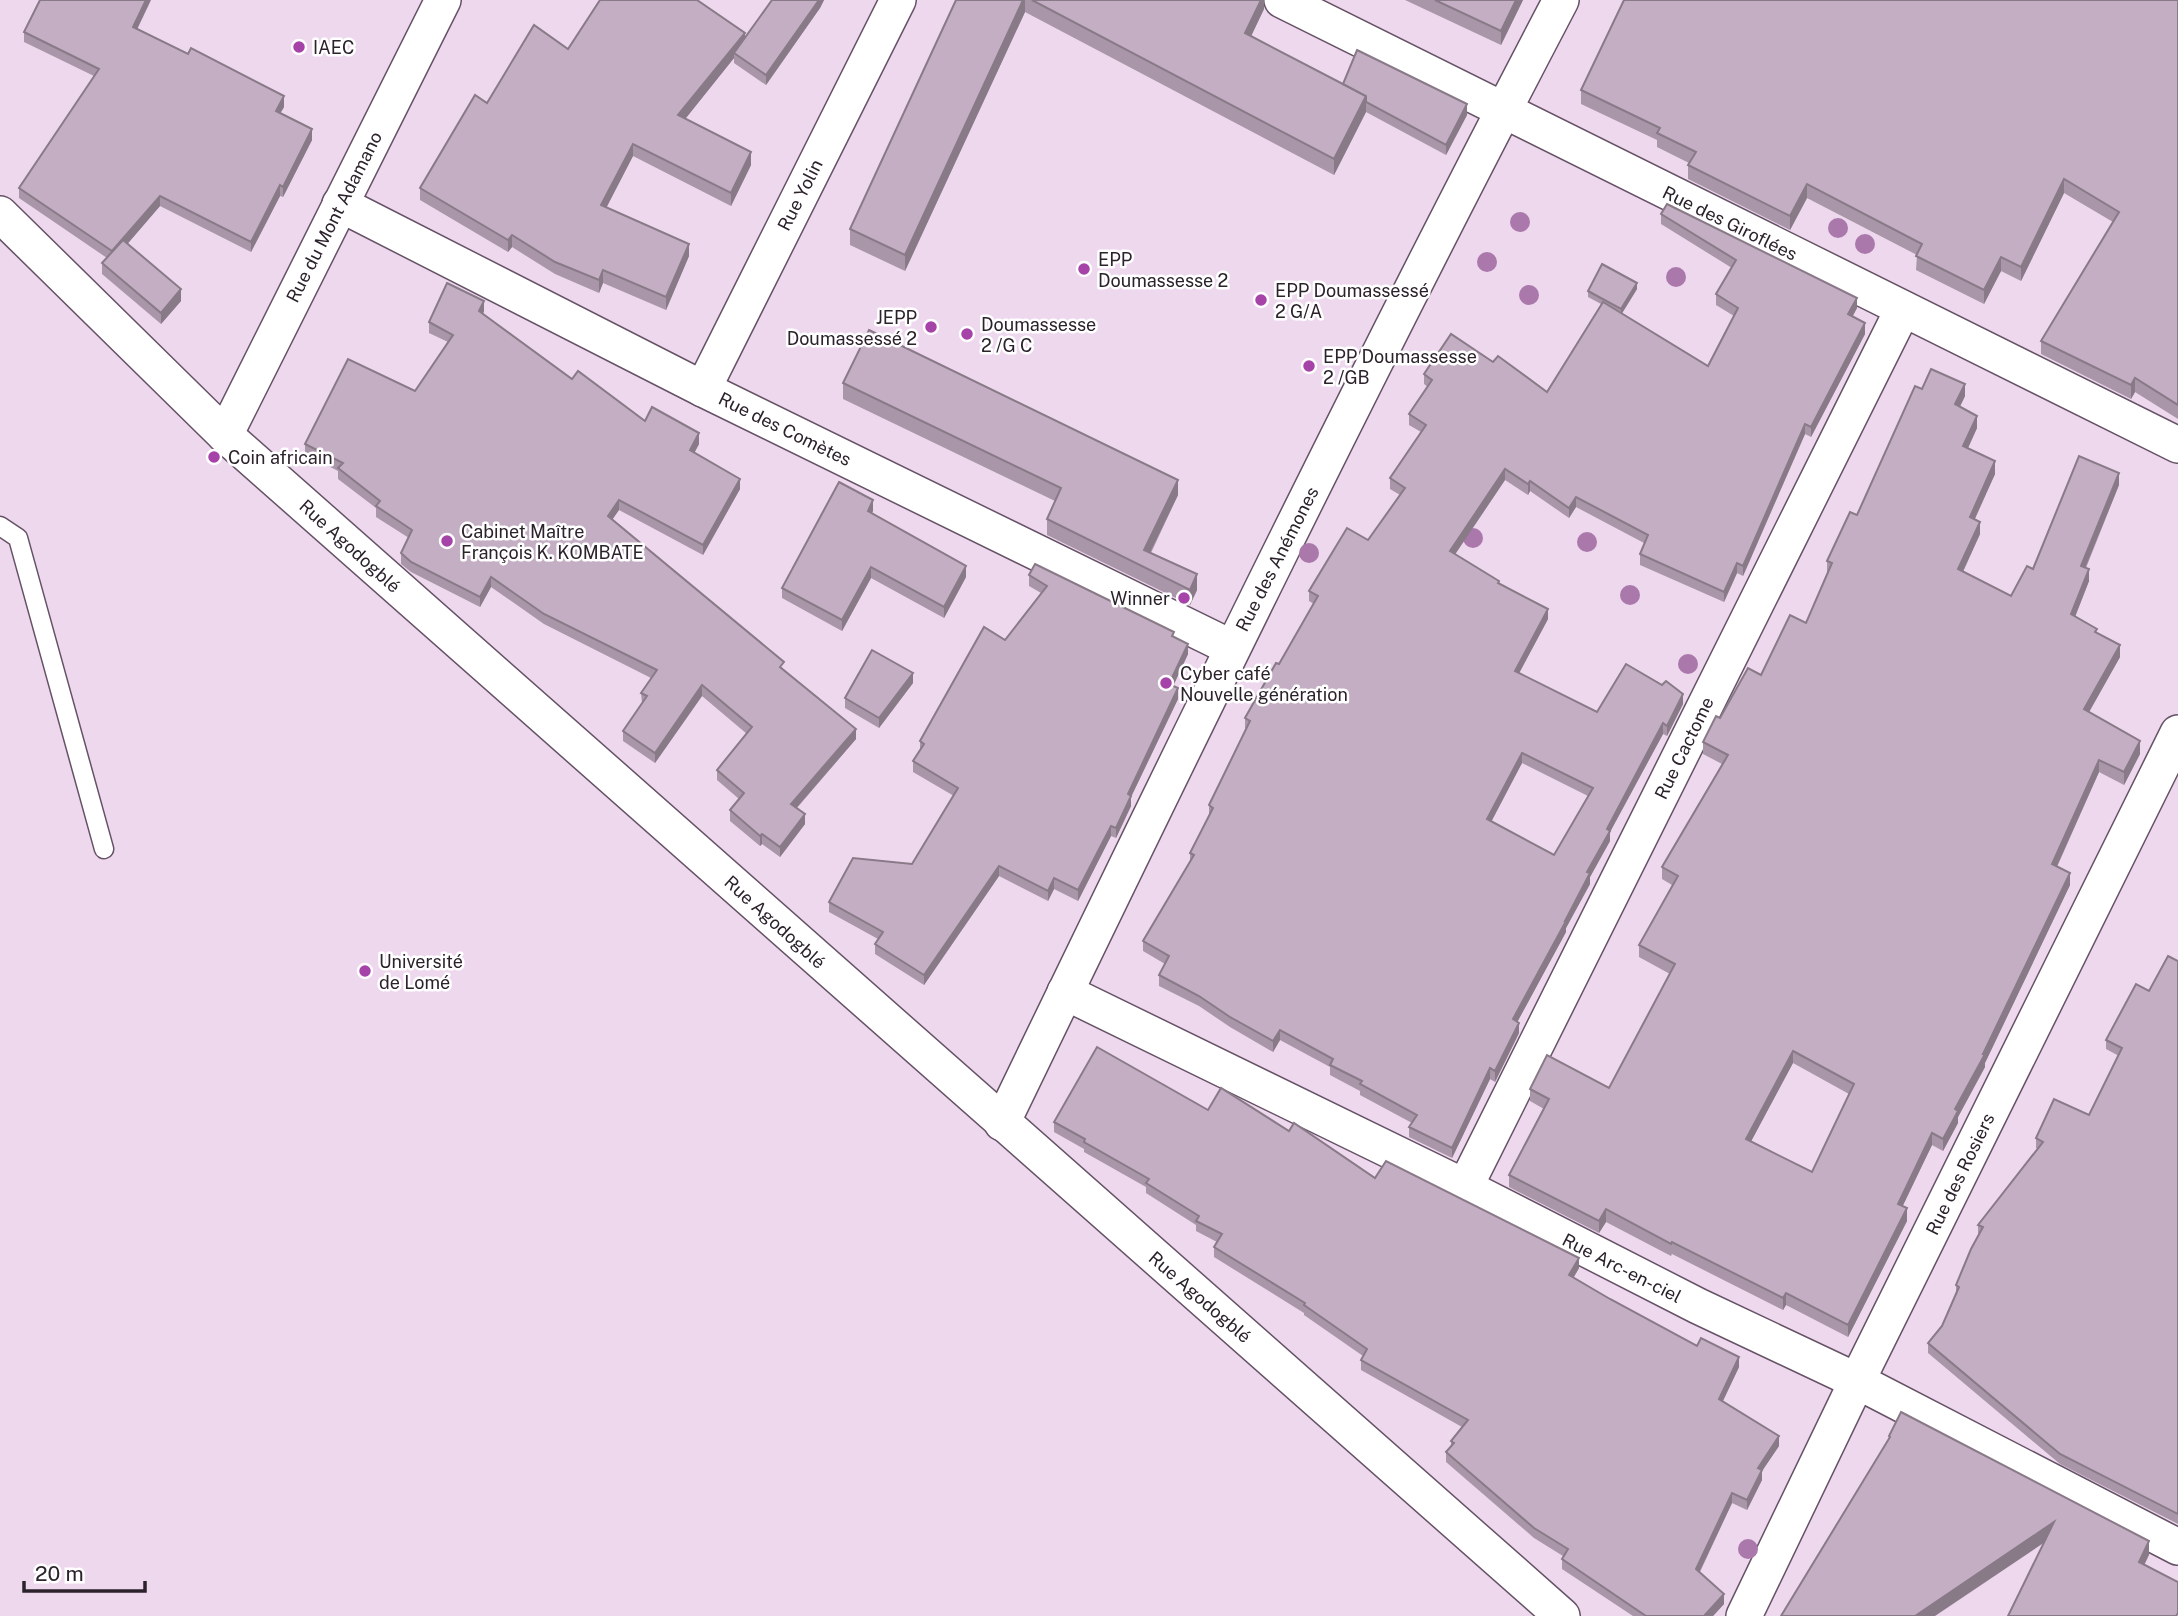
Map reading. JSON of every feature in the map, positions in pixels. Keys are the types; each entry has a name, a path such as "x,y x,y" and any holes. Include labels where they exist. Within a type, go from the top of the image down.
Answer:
{"street":[{"name":"Rue du Mont Adamano","path":"225,435 443,0"},
{"name":"Rue Yolin","path":"703,389 898,0"},
{"name":"Rue des Giroflées","path":"1282,0 2178,445"},
{"name":"Rue des Anémones","path":"1002,1123 1232,648 1561,0"},
{"name":"Rue des Comètes","path":"340,204 703,389 1232,648"},
{"name":"Rue Agodogblé","path":"0,214 225,435 1562,1616"},
{"name":"Rue Cactome","path":"1465,1187 1903,309"},
{"name":"Rue des Rosiers","path":"1744,1616 1857,1381 2178,733"},
{"name":"Rue Arc-en-ciel","path":"1065,992 1465,1187 1698,1306 1857,1381 2178,1547"}],"lane":[{"path":"0,526 18,538 104,849"}],"building":[{"path":"40,0 146,0 133,27 188,54 191,48 284,96 276,111 312,129 251,242 160,196 112,251 19,188 99,69 24,32"},
{"path":"600,0 697,0 745,33 678,115 751,152 731,193 633,144 601,205 689,244 666,297 603,270 599,280 555,262 512,235 508,240 420,188 475,95 487,103 534,25 568,49"},
{"path":"772,0 819,0 766,75 734,53"},
{"path":"956,0 1023,0 905,255 850,229"},
{"path":"1032,0 1261,0 1245,33 1366,96 1334,159"},
{"path":"1435,0 1516,0 1501,31"},
{"path":"1624,0 2178,0 2178,405 2135,378 2131,385 2041,341 2119,212 2064,179 2021,267 2001,257 1984,290 1916,256 1922,244 1807,184 1790,216 1688,165 1696,152 1657,133 1660,128 1581,90"},
{"path":"1357,50 1467,104 1446,145 1366,102 1366,96 1343,84"},
{"path":"1667,204 1857,298 1848,314 1865,323 1811,427 1805,424 1743,566 1737,563 1724,592 1640,554 1648,535 1576,497 1569,508 1530,481 1528,484 1505,469 1450,551 1499,581 1498,583 1548,609 1515,671 1597,712 1626,664 1662,685 1666,681 1683,694 1667,726 1663,723 1607,829 1610,831 1587,872 1590,873 1513,1019 1519,1023 1495,1071 1490,1068 1452,1148 1409,1127 1417,1115 1330,1065 1333,1059 1280,1030 1273,1041 1159,975 1169,956 1143,941 1194,855 1190,853 1213,808 1209,805 1250,721 1245,718 1318,596 1309,591 1347,528 1368,540 1405,488 1390,478 1426,425 1409,414 1432,380 1424,374 1451,334 1493,362 1498,356 1547,392 1603,302 1708,366 1738,308 1716,294 1736,260 1661,214","holes":["1522,753 1593,788 1554,855 1487,819"]},
{"path":"123,240 181,289 161,313 102,263"},
{"path":"1602,264 1637,283 1621,309 1588,291"},
{"path":"447,283 484,301 479,311 572,379 578,371 645,421 652,407 699,433 690,450 740,479 703,545 619,500 608,516 784,662 780,667 856,729 791,804 805,814 780,847 762,834 760,836 730,810 744,793 717,770 752,727 702,685 655,753 623,731 647,696 641,693 657,670 544,614 491,577 480,597 411,562 401,553 412,530 376,506 380,501 338,468 343,463 305,444 348,359 415,391 453,335 429,322"},
{"path":"869,330 1178,480 1144,550 1197,574 1190,590 1047,519 1061,488 843,383"},
{"path":"1931,369 1965,384 1955,404 1977,416 1963,446 1995,461 1970,517 1980,522 1958,569 2011,596 2027,566 2033,569 2079,456 2119,473 2081,566 2089,569 2071,614 2097,629 2095,632 2120,645 2084,709 2140,741 2124,772 2099,760 2052,864 2070,873 1985,1054 1955,1109 1958,1111 1943,1139 1932,1133 1898,1204 1907,1208 1848,1325 1786,1293 1783,1298 1606,1209 1599,1221 1509,1175 1549,1099 1530,1089 1547,1055 1609,1088 1675,964 1639,945 1678,876 1662,867 1728,755 1703,742 1716,716 1720,718 1748,668 1761,675 1790,615 1806,623 1832,563 1827,561 1850,512 1857,515 1915,386 1922,389","holes":["1793,1051 1854,1084 1812,1172 1746,1139"]},
{"path":"839,482 873,500 868,511 966,566 944,607 871,567 842,620 782,588"},
{"path":"1035,564 1174,632 1172,636 1188,644 1169,684 1178,688 1128,794 1131,796 1116,828 1111,826 1078,890 1054,878 1048,891 999,866 924,975 875,944 883,932 829,902 853,858 912,864 958,788 913,761 924,744 920,741 984,627 1005,640 1047,586 1029,575"},
{"path":"872,650 913,673 879,718 845,698"},
{"path":"2168,956 2178,961 2178,1514 2060,1454 1928,1343 1942,1326 1959,1287 1956,1285 1983,1227 1978,1225 2043,1142 2036,1138 2054,1099 2089,1115 2122,1048 2106,1040 2136,984 2149,991"},
{"path":"1097,1047 1208,1110 1221,1088 1289,1131 1294,1123 1375,1178 1386,1161 1579,1258 1569,1275 1610,1299 1697,1346 1701,1338 1739,1357 1719,1399 1779,1436 1758,1468 1762,1470 1747,1500 1732,1493 1696,1569 1724,1594 1704,1616 1646,1616 1562,1559 1568,1549 1534,1528 1446,1452 1454,1443 1451,1441 1468,1420 1361,1360 1367,1349 1304,1305 1305,1303 1214,1247 1222,1234 1196,1221 1199,1216 1146,1183 1149,1179 1054,1122"},
{"path":"1901,1412 2149,1541 2139,1562 2178,1582 2176,1616 2008,1616 2054,1522 1915,1616 1781,1616 1890,1437"}],"place":[{"name":"IAEC","path":"299,47"},
{"name":"EPP Doumassesse 2","path":"1084,269"},
{"name":"EPP Doumassessé 2 G/A","path":"1261,300"},
{"name":"JEPP Doumassessé 2","path":"931,327"},
{"name":"Doumassesse 2 /G C","path":"967,334"},
{"name":"EPP Doumassesse 2 /GB","path":"1309,366"},
{"name":"Coin africain","path":"214,457"},
{"name":"Cabinet Maître François K. KOMBATE","path":"447,541"},
{"name":"Winner","path":"1184,598"},
{"name":"Cyber café Nouvelle génération","path":"1166,683"},
{"name":"Université de Lomé","path":"365,971"}]}
